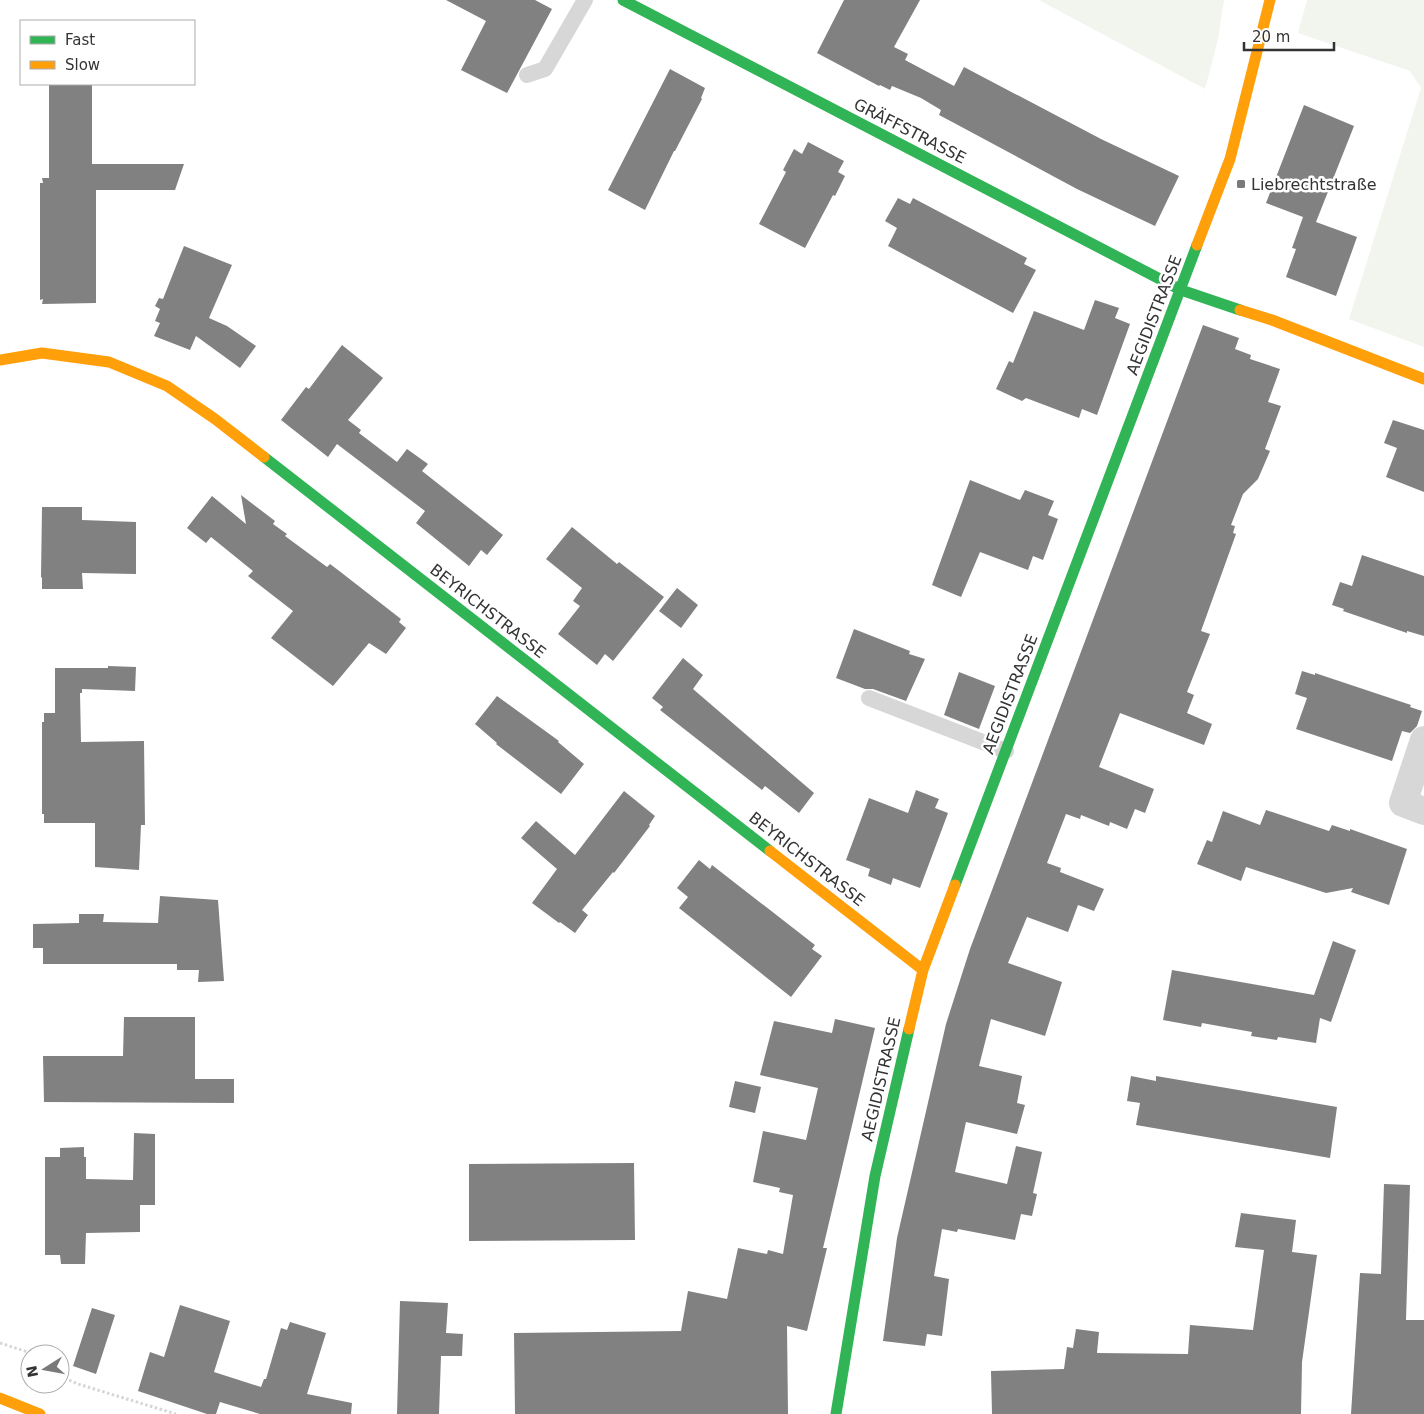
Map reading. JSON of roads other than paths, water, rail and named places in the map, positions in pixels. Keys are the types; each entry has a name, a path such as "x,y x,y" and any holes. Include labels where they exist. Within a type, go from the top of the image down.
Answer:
{"street":[{"name":"GRÄFFSTRASSE","path":"623,0 1182,290"},
{"name":"AEGIDISTRASSE","path":"836,1414 876,1176 923,970 1230,159 1270,0"},
{"path":"1182,290 1272,320 1424,379"},
{"name":"BEYRICHSTRASSE","path":"0,360 42,353 109,362 167,386 215,419 923,970"},
{"path":"1424,740 1403,803 1424,811"},
{"path":"0,1398 40,1414"}],"lane":[{"path":"527,75 544,69 585,0"},
{"path":"869,698 1006,751"}],"place":[{"name":"Liebrechtstraße","path":"1241,184"}]}
